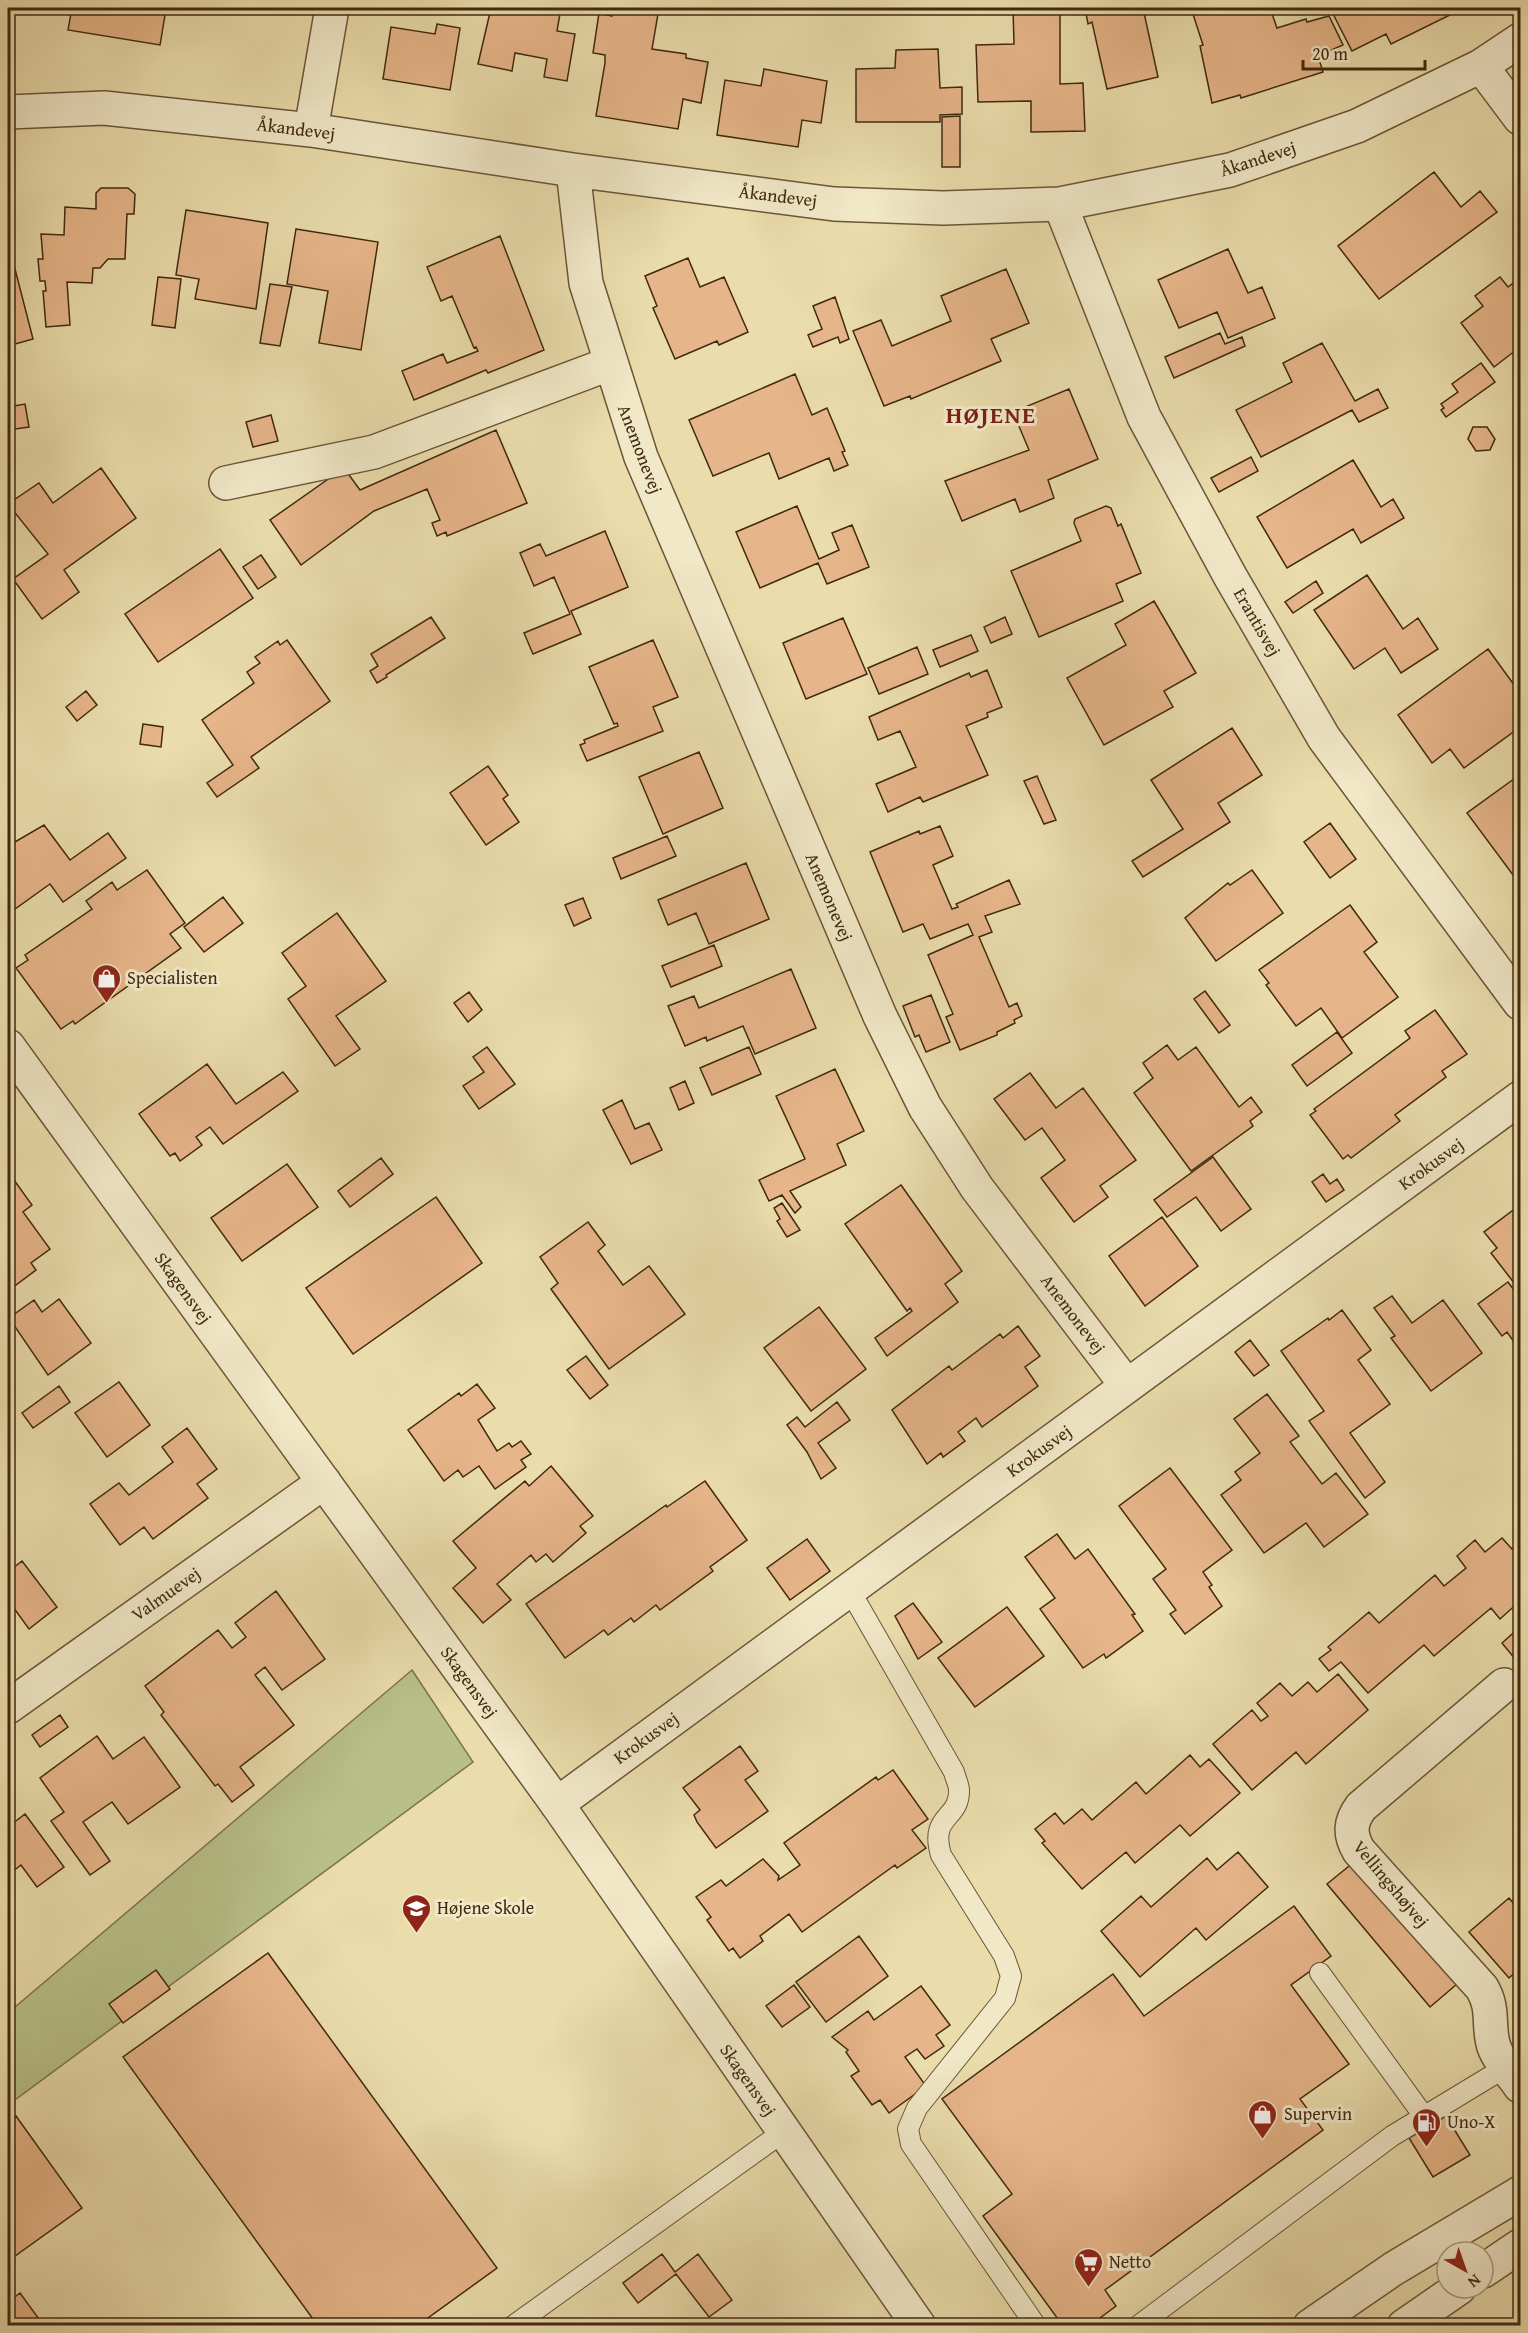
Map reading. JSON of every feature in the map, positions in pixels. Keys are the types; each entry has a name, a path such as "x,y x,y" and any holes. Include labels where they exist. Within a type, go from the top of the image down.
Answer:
{"street":[{"path":"311,130 332,8"},
{"name":"Åkandevej","path":"8,112 104,108 311,130 573,170 834,204 943,208 1060,204 1230,170 1357,126 1481,66 1521,40"},
{"path":"1481,66 1521,118"},
{"name":"Anemonevej","path":"573,170 586,283 609,364 641,457 880,1016 920,1097 977,1188 1127,1386"},
{"name":"Erantisvej","path":"1060,204 1144,417 1230,576 1324,738 1521,1003"},
{"path":"226,483 374,452 609,364"},
{"name":"Skagensvej","path":"8,1046 557,1804 919,2325"},
{"name":"Krokusvej","path":"557,1804 1521,1098"},
{"name":"Valmuevej","path":"8,1707 324,1482"},
{"name":"Vellingshøjvej","path":"1504,1685 1361,1807 1354,1817 1351,1828 1352,1840 1359,1851 1482,1988 1492,2013 1491,2036 1495,2050 1514,2076"},
{"path":"1310,2325 1393,2269 1521,2193"},
{"path":"1495,2263 1521,2246"},
{"path":"1404,2325 1441,2300"}],"lane":[{"path":"849,1589 954,1772 959,1790 955,1807 939,1823 936,1839 940,1855 1004,1956 1011,1976 1005,1998 917,2108 908,2129 911,2144 1036,2325"},
{"path":"1320,1973 1424,2115"},
{"path":"1138,2325 1392,2136 1424,2115 1514,2076"},
{"path":"513,2325 783,2132"}],"green space":[{"path":"412,1670 473,1762 8,2105 8,2013"}],"building":[{"path":"72,8 166,9 160,45 68,30"},
{"path":"491,8 561,8 557,31 575,34 567,81 544,77 547,59 515,53 512,71 478,64"},
{"path":"613,8 659,8 652,49 686,54 686,58 708,62 701,103 683,99 678,129 596,116 605,63 605,55 593,53 599,13 612,16"},
{"path":"1013,8 1060,8 1060,84 1083,83 1085,131 1031,132 1031,101 978,102 976,45 1014,44"},
{"path":"1085,8 1143,8 1158,77 1107,89 1092,22 1088,24"},
{"path":"1191,8 1218,8 1220,14 1242,8 1270,8 1277,28 1306,19 1307,22 1329,16 1343,45 1318,56 1323,72 1241,98 1240,95 1212,103 1200,46 1203,45"},
{"path":"1330,8 1464,8 1391,44 1386,34 1352,51"},
{"path":"437,24 460,28 450,90 383,79 391,27 435,34"},
{"path":"938,49 940,88 962,87 962,114 940,115 940,122 856,122 856,69 895,68 896,50"},
{"path":"764,69 827,81 821,123 802,120 798,147 717,135 725,80 761,86"},
{"path":"960,116 960,167 942,167 942,117"},
{"path":"1434,172 1461,207 1480,191 1497,212 1379,299 1338,246"},
{"path":"101,188 128,188 135,194 134,214 127,214 125,259 108,259 100,268 93,268 92,283 67,282 70,325 46,327 43,291 46,291 45,281 40,281 38,259 43,259 41,234 64,235 65,207 96,209 96,193"},
{"path":"186,210 268,223 256,309 195,299 199,279 176,275"},
{"path":"296,229 378,242 361,350 319,343 328,291 287,284"},
{"path":"500,236 544,350 488,373 486,370 414,400 402,371 443,354 447,363 478,351 476,347 474,348 452,296 441,301 427,267"},
{"path":"1228,249 1248,293 1262,287 1275,318 1228,338 1217,312 1179,328 1158,280"},
{"path":"688,258 700,287 724,277 748,332 719,345 717,341 675,359 653,308 657,306 645,276"},
{"path":"15,269 33,339 8,346 8,271"},
{"path":"1006,269 1029,323 991,339 1001,361 911,399 910,396 884,406 853,331 881,320 892,346 951,321 941,296"},
{"path":"158,277 181,279 175,328 152,325"},
{"path":"1500,277 1508,287 1520,278 1520,347 1494,367 1461,323 1483,306 1475,296"},
{"path":"270,284 292,287 280,346 260,343"},
{"path":"835,297 849,339 840,343 838,337 813,347 808,335 822,329 813,306"},
{"path":"1220,333 1225,344 1242,337 1245,346 1174,378 1165,357"},
{"path":"1322,343 1355,401 1378,389 1388,408 1359,422 1352,410 1261,457 1236,410 1292,382 1283,363"},
{"path":"1481,363 1495,382 1446,417 1441,410 1444,408 1441,404 1458,392 1452,384"},
{"path":"795,374 812,415 827,408 845,451 842,452 848,465 834,471 829,458 779,479 769,453 713,476 689,420"},
{"path":"1069,389 1098,459 1048,480 1054,498 1020,512 1015,499 962,521 945,481 1029,450 1013,412"},
{"path":"25,404 29,427 8,430 8,407"},
{"path":"271,415 278,441 253,447 246,422"},
{"path":"1473,427 1487,427 1495,439 1490,450 1476,451 1468,439"},
{"path":"496,430 527,503 447,536 446,532 437,536 432,523 440,520 427,489 374,511 301,565 270,520 344,468 360,490"},
{"path":"1251,457 1258,471 1219,492 1211,478"},
{"path":"1353,460 1381,507 1393,499 1404,518 1361,543 1353,529 1287,568 1257,517"},
{"path":"101,468 136,518 64,570 79,592 42,619 13,579 48,554 8,504 39,483 53,503"},
{"path":"797,506 819,559 839,550 832,533 852,525 869,567 827,584 818,563 760,588 736,532"},
{"path":"1106,506 1111,508 1118,526 1121,524 1141,573 1116,584 1123,601 1039,637 1011,571 1081,541 1074,523 1075,519"},
{"path":"605,531 628,587 571,611 581,634 533,654 524,633 570,614 554,577 534,586 520,553 540,544 546,556"},
{"path":"220,549 253,598 158,662 125,614"},
{"path":"261,555 276,577 258,589 243,567"},
{"path":"1367,575 1403,629 1418,618 1438,649 1401,673 1385,648 1354,669 1314,610"},
{"path":"1316,581 1323,593 1293,613 1285,602"},
{"path":"1154,601 1196,673 1164,691 1173,707 1104,745 1067,678 1126,645 1115,624"},
{"path":"431,617 445,638 377,683 370,671 378,666 371,654"},
{"path":"1005,617 1012,634 991,643 984,627"},
{"path":"843,618 867,674 806,699 783,643"},
{"path":"971,635 978,651 940,667 933,650"},
{"path":"287,640 330,701 251,757 259,768 217,797 207,783 233,765 202,720 254,683 247,672 260,663 255,657 278,641 280,645"},
{"path":"653,640 678,697 653,707 663,731 587,761 580,745 585,743 584,740 618,726 617,723 614,724 589,667"},
{"path":"917,647 928,674 879,694 868,668"},
{"path":"1488,649 1520,693 1520,727 1464,768 1450,749 1432,763 1398,715"},
{"path":"987,670 1002,707 987,713 988,717 966,726 988,775 923,802 920,797 888,812 876,784 916,767 900,731 878,740 869,717 969,673 971,677"},
{"path":"86,691 97,705 77,721 66,707"},
{"path":"143,724 163,727 161,747 140,744"},
{"path":"1232,728 1262,775 1218,803 1230,822 1143,877 1132,861 1183,829 1151,780"},
{"path":"699,752 723,808 663,834 639,777"},
{"path":"488,766 508,795 503,799 519,822 486,845 450,793"},
{"path":"1037,776 1056,820 1044,824 1024,781"},
{"path":"1518,776 1520,779 1519,883 1467,813"},
{"path":"1330,823 1356,859 1330,878 1304,842"},
{"path":"44,825 70,860 108,833 126,858 63,902 50,884 8,914 8,846"},
{"path":"940,826 953,856 933,865 952,909 958,907 956,904 1009,880 1020,904 985,916 992,932 979,937 1009,1007 1017,1003 1022,1016 1014,1020 1015,1023 997,1032 997,1035 960,1050 946,1017 953,1014 928,955 973,935 968,924 930,939 923,924 903,932 870,852 919,831 920,834"},
{"path":"667,836 676,856 621,879 613,858"},
{"path":"746,863 769,919 709,944 696,913 668,925 658,900"},
{"path":"147,870 185,923 170,934 181,948 75,1024 73,1021 61,1029 16,968 28,960 25,955 92,909 86,901 112,882 117,890"},
{"path":"1252,870 1283,913 1216,961 1185,918 1228,883 1230,885"},
{"path":"223,897 243,923 204,952 184,927"},
{"path":"583,898 591,918 574,926 565,905"},
{"path":"1350,905 1377,942 1364,952 1398,997 1342,1038 1321,1008 1296,1026 1266,985 1269,983 1259,970"},
{"path":"337,913 386,981 336,1016 360,1049 335,1066 288,999 306,986 282,953"},
{"path":"714,945 722,966 671,987 662,966"},
{"path":"791,969 816,1028 755,1054 743,1026 707,1041 706,1037 685,1046 668,1006 694,996 699,1008"},
{"path":"1205,991 1230,1025 1219,1033 1194,999"},
{"path":"469,992 482,1010 468,1022 454,1003"},
{"path":"931,995 950,1042 926,1052 919,1035 915,1037 903,1006"},
{"path":"1435,1010 1467,1054 1442,1071 1446,1077 1395,1115 1400,1121 1351,1158 1348,1155 1343,1159 1310,1115 1316,1111 1314,1109 1410,1038 1405,1031"},
{"path":"1337,1032 1352,1053 1307,1086 1292,1065"},
{"path":"1167,1045 1178,1060 1196,1047 1239,1107 1251,1097 1262,1112 1250,1121 1253,1126 1191,1171 1134,1093 1153,1078 1143,1063"},
{"path":"487,1047 515,1084 479,1109 463,1086 484,1072 473,1057"},
{"path":"749,1047 761,1074 712,1095 700,1068"},
{"path":"207,1064 236,1104 283,1072 298,1091 223,1144 210,1127 196,1137 202,1145 180,1161 175,1153 170,1156 139,1114"},
{"path":"835,1069 864,1131 837,1144 846,1165 790,1191 801,1207 795,1213 782,1195 769,1201 759,1180 805,1159 776,1096"},
{"path":"1030,1073 1056,1108 1083,1088 1136,1160 1100,1186 1108,1197 1074,1222 1041,1178 1065,1160 1042,1128 1025,1140 994,1099"},
{"path":"685,1081 694,1103 679,1110 670,1088"},
{"path":"622,1100 635,1129 649,1123 662,1150 631,1164 603,1110"},
{"path":"1213,1157 1251,1209 1221,1231 1196,1197 1167,1217 1154,1200"},
{"path":"381,1158 393,1174 350,1207 338,1191"},
{"path":"287,1164 318,1207 242,1261 211,1218"},
{"path":"1323,1174 1330,1184 1337,1179 1344,1190 1326,1202 1312,1182"},
{"path":"14,1180 32,1205 23,1212 50,1249 31,1263 36,1270 8,1291 8,1184"},
{"path":"901,1185 962,1271 945,1284 958,1302 887,1356 875,1338 912,1311 910,1308 907,1311 845,1224"},
{"path":"436,1197 482,1263 353,1354 306,1288"},
{"path":"782,1203 800,1230 787,1237 777,1221 780,1219 774,1208"},
{"path":"1520,1205 1520,1287 1518,1288 1491,1253 1497,1248 1484,1232"},
{"path":"1162,1217 1198,1266 1145,1306 1109,1256"},
{"path":"588,1222 605,1245 598,1251 623,1285 649,1266 685,1314 609,1369 551,1289 558,1283 540,1257"},
{"path":"1508,1282 1520,1298 1520,1343 1517,1346 1507,1332 1502,1336 1478,1304"},
{"path":"1392,1296 1412,1323 1443,1300 1482,1353 1431,1391 1391,1338 1395,1336 1374,1308"},
{"path":"59,1299 91,1343 48,1375 9,1318 34,1300 42,1312"},
{"path":"819,1307 866,1369 811,1411 764,1348"},
{"path":"1342,1310 1371,1350 1358,1360 1390,1404 1350,1433 1385,1482 1365,1498 1309,1421 1324,1411 1281,1351"},
{"path":"1018,1326 1040,1356 1025,1367 1038,1386 982,1427 976,1418 958,1432 965,1441 943,1457 941,1453 927,1464 892,1410 949,1366 952,1370 1000,1334 1003,1338"},
{"path":"1250,1340 1269,1365 1254,1376 1235,1352"},
{"path":"586,1356 608,1385 590,1399 567,1370"},
{"path":"119,1382 150,1425 107,1457 75,1413"},
{"path":"477,1384 495,1408 478,1420 497,1451 509,1443 512,1447 521,1441 531,1454 521,1460 526,1467 495,1489 479,1466 463,1477 458,1470 444,1481 408,1430 459,1393 461,1396"},
{"path":"59,1386 70,1402 33,1428 22,1413"},
{"path":"1267,1394 1299,1436 1290,1442 1322,1484 1336,1473 1368,1514 1324,1547 1306,1523 1264,1553 1221,1495 1241,1480 1235,1472 1260,1453 1234,1419"},
{"path":"837,1402 850,1420 818,1443 836,1468 821,1479 807,1452 787,1425 797,1417 805,1427"},
{"path":"187,1428 217,1469 197,1484 208,1498 153,1539 144,1527 120,1545 90,1504 119,1483 129,1495 173,1462 162,1447"},
{"path":"551,1466 593,1516 580,1526 586,1533 553,1562 546,1554 536,1562 531,1555 497,1584 511,1600 483,1623 453,1588 476,1568 453,1541 525,1481 529,1486"},
{"path":"1170,1468 1232,1550 1203,1572 1212,1585 1209,1587 1222,1606 1185,1634 1170,1614 1176,1610 1153,1579 1166,1569 1119,1506"},
{"path":"705,1481 747,1540 710,1567 713,1571 660,1610 656,1605 634,1622 631,1618 608,1635 604,1630 565,1658 526,1604 666,1505 667,1507"},
{"path":"1057,1534 1075,1559 1088,1549 1135,1614 1132,1615 1143,1631 1106,1658 1104,1654 1083,1668 1040,1609 1055,1598 1025,1557"},
{"path":"1502,1538 1512,1549 1520,1542 1520,1601 1500,1619 1491,1608 1434,1656 1424,1645 1368,1693 1341,1662 1329,1671 1319,1659 1331,1650 1328,1647 1369,1612 1379,1623 1435,1575 1444,1586 1466,1568 1457,1556 1475,1540 1485,1552"},
{"path":"807,1539 830,1571 790,1600 767,1568"},
{"path":"22,1561 57,1607 29,1629 8,1600 8,1572"},
{"path":"276,1591 325,1659 282,1690 265,1667 255,1675 294,1725 240,1767 254,1785 232,1802 218,1784 215,1786 161,1715 164,1712 145,1686 218,1630 232,1648 246,1637 235,1623"},
{"path":"913,1603 942,1642 918,1659 895,1616"},
{"path":"1007,1607 1044,1656 975,1707 938,1658"},
{"path":"1520,1627 1520,1665 1502,1643"},
{"path":"1338,1674 1368,1710 1306,1764 1296,1752 1252,1790 1213,1744 1252,1710 1261,1721 1268,1716 1257,1703 1280,1683 1292,1696 1308,1682 1317,1692"},
{"path":"60,1715 68,1727 40,1747 32,1735"},
{"path":"97,1736 113,1759 144,1737 180,1787 128,1824 112,1802 83,1822 110,1861 90,1875 51,1821 64,1812 40,1778"},
{"path":"740,1746 758,1771 745,1780 768,1811 716,1848 694,1815 700,1810 683,1788"},
{"path":"1190,1755 1200,1767 1209,1759 1240,1793 1190,1836 1180,1825 1135,1863 1126,1852 1082,1889 1042,1843 1045,1841 1035,1829 1055,1813 1064,1824 1082,1809 1092,1820 1136,1782 1146,1794"},
{"path":"893,1770 928,1819 912,1830 926,1848 897,1868 895,1865 802,1932 789,1914 760,1936 763,1941 740,1958 733,1948 729,1951 707,1920 711,1917 696,1897 721,1880 726,1886 763,1859 779,1876 778,1880 800,1865 784,1843 876,1777 878,1780"},
{"path":"25,1814 64,1867 37,1887 21,1865 8,1875 8,1827"},
{"path":"1238,1852 1268,1887 1206,1940 1196,1928 1140,1977 1101,1931 1141,1896 1151,1907 1207,1858 1217,1870"},
{"path":"1354,1862 1457,1984 1430,2007 1327,1884"},
{"path":"1509,1898 1518,1909 1520,1907 1520,1968 1509,1978 1469,1932"},
{"path":"1294,1906 1331,1956 1291,1985 1349,2064 1300,2099 1323,2130 1105,2290 1116,2306 1089,2326 1063,2326 983,2216 1012,2194 942,2099 1113,1974 1144,2016"},
{"path":"859,1936 888,1976 826,2022 796,1982"},
{"path":"268,1953 497,2268 428,2318 433,2326 318,2326 123,2057"},
{"path":"156,1970 170,1989 123,2023 109,2004"},
{"path":"794,1985 810,2007 782,2027 766,2006"},
{"path":"921,1986 950,2025 936,2035 944,2046 925,2059 917,2049 905,2057 926,2086 889,2113 880,2100 872,2105 851,2076 859,2071 846,2052 848,2050 832,2037 868,2011 874,2020"},
{"path":"16,2116 82,2208 8,2261 8,2122"},
{"path":"1446,2116 1470,2155 1433,2177 1409,2138"},
{"path":"662,2254 675,2272 698,2254 732,2300 709,2317 676,2274 638,2303 623,2283"},
{"path":"20,2293 44,2326 8,2326 8,2302"}],"place":[{"name":"Specialisten","path":"106,1004"},
{"name":"Højene Skole","path":"416,1934"},
{"name":"Supervin","path":"1263,2140"},
{"name":"Uno-X","path":"1426,2148"},
{"name":"Netto","path":"1088,2288"}],"district":[{"name":"HØJENE","path":"991,415"}]}
